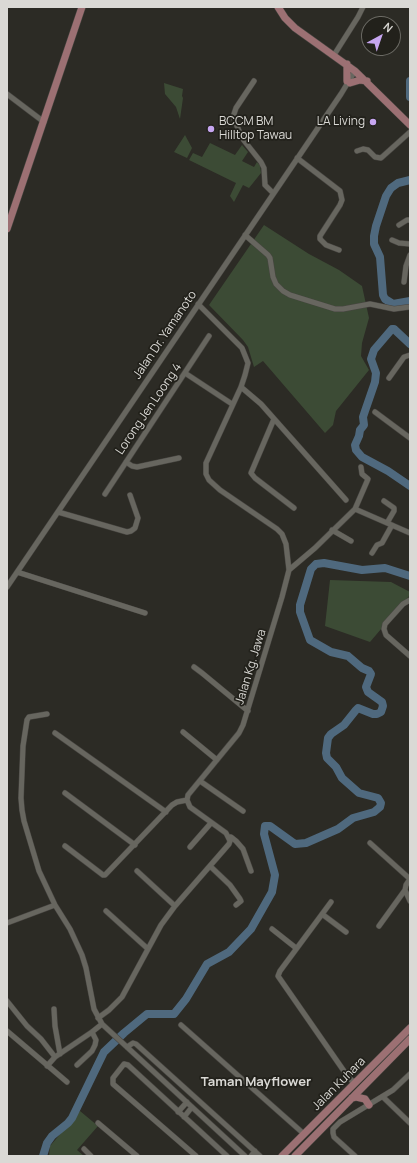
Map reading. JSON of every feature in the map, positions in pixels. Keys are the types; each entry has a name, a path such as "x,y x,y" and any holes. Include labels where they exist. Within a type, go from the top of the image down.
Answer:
{"main road":[{"path":"7,229 82,7"},
{"path":"278,7 285,18 295,28 347,64 410,125"},
{"path":"347,64 349,82 360,80 367,82"},
{"name":"Jalan Kuhara","path":"282,1156 410,1028"},
{"name":"Jalan Kuhara","path":"295,1156 410,1039"},
{"path":"352,1098 356,1097 364,1099 369,1105"}],"street":[{"path":"334,55 358,17 362,7"},
{"name":"Jalan Dr. Yamanoto","path":"7,587 356,72"},
{"path":"254,81 236,108 234,119 242,138 261,162 264,168 265,185 273,193"},
{"path":"7,94 44,122"},
{"path":"357,151 363,149 368,150 375,157 381,158 410,132"},
{"path":"297,158 340,191 342,200 340,205 320,236 320,239 326,245 339,250"},
{"path":"400,225 407,220 410,220"},
{"path":"245,235 268,255 276,284 282,291 290,295 335,309 370,304 394,309 409,307"},
{"path":"392,240 399,243 410,244"},
{"path":"404,282 406,266 410,255"},
{"name":"Jalan Kg. Jawa","path":"187,800 188,795 239,733 248,711 287,581 288,570 286,544 278,529 220,490 209,480 206,474 206,463 241,387 248,363 245,353 198,304"},
{"name":"Lorong Jen Loong 4","path":"105,494 209,336"},
{"path":"389,378 404,357 410,355"},
{"path":"185,373 232,404"},
{"path":"241,387 261,404 346,500"},
{"path":"375,412 410,438"},
{"path":"274,419 251,473 254,478 294,508"},
{"path":"126,462 137,467 179,458"},
{"path":"288,570 315,548 355,509 368,479 362,474 361,467"},
{"path":"58,512 127,532 135,528 138,518 130,495"},
{"path":"372,552 377,545 382,543 394,511 394,508 384,501"},
{"path":"355,509 410,533"},
{"path":"332,530 352,541"},
{"path":"17,572 145,614"},
{"path":"410,600 404,604 385,624 384,629 386,635 410,656"},
{"path":"194,667 248,711"},
{"path":"46,714 29,717 26,720 23,746 21,798 24,821 38,871 55,906 70,929 82,955 88,976 94,1009 98,1018 110,1032 245,1156"},
{"path":"183,732 217,760"},
{"path":"55,733 166,812"},
{"path":"200,781 242,812"},
{"path":"65,793 135,845"},
{"path":"66,846 105,874 177,802 187,800 190,807 236,841 243,849 252,871"},
{"path":"190,847 211,823"},
{"path":"98,1018 110,1010 122,996 138,970 156,933 175,906 229,844 229,837"},
{"path":"370,843 410,879 405,890 379,926"},
{"path":"210,866 230,885 241,901 236,905"},
{"path":"137,871 175,906"},
{"path":"405,890 410,901"},
{"path":"331,902 296,948 278,976 346,1074 352,1081 357,1081"},
{"path":"7,923 55,906"},
{"path":"106,911 148,949"},
{"path":"322,914 346,932"},
{"path":"272,929 296,948"},
{"path":"7,1001 27,1026 58,1055"},
{"path":"54,1009 58,1055"},
{"path":"47,1066 58,1055 102,1024"},
{"path":"181,1025 304,1134"},
{"path":"7,1031 67,1082"},
{"path":"77,1065 92,1051 95,1045 96,1040 92,1032"},
{"path":"128,1047 133,1043 136,1044 260,1156"},
{"path":"196,1156 113,1084 113,1078 124,1064 128,1065 227,1156"},
{"path":"166,1083 172,1076"},
{"path":"355,1156 334,1137 332,1133 333,1129 340,1122 383,1097 409,1078"},
{"path":"383,1097 410,1123"},
{"path":"178,1112 187,1102"},
{"path":"184,1117 192,1107"},
{"path":"98,1123 137,1156"},
{"path":"84,1149 91,1156"},
{"path":"252,1156 255,1151"}],"green space":[{"path":"164,83 183,89 180,119 176,107 165,94"},
{"path":"185,135 192,148 187,158 174,152"},
{"path":"210,143 235,155 242,145 248,152 242,161 254,167 257,162 260,165 261,173 249,188 243,185 234,202 230,196 236,183 189,160 193,153 202,157"},
{"path":"264,225 309,254 339,270 362,286 369,318 362,343 361,356 369,370 336,411 333,425 325,433 263,361 254,367 248,347 243,340 209,305"},
{"path":"330,580 391,582 410,592 410,595 370,642 325,626"},
{"path":"80,1111 98,1126 77,1150 84,1156 49,1156 50,1146"}],"waterway":[{"path":"410,81 410,97"},
{"path":"410,180 398,183 391,188 386,196 374,236 374,244 380,257 383,295 385,299 393,304 410,301"},
{"path":"410,344 394,329 392,329 374,350 371,359 376,373 375,382 363,417 364,425 360,430 355,445 356,450 362,457 388,471 410,486"},
{"path":"43,1156 47,1143 52,1136 72,1118 104,1052 147,1014 174,1014 186,999 207,964 229,952 251,929 272,892 275,875 264,834 265,826 270,826 295,844 306,843 338,829 353,818 374,812 380,807 381,803 378,798 359,793 342,778 336,767 327,758 326,753 328,738 331,734 344,725 358,708 373,714 381,712 383,706 382,702 368,692 366,687 371,674 348,656 331,652 310,640 300,612 300,605 311,569 316,564 324,563 362,570 385,568 410,576"}],"place":[{"name":"LA Living","path":"373,122"},
{"name":"BCCM BM Hilltop Tawau","path":"211,129"}],"district":[{"name":"Taman Mayflower","path":"256,1082"}]}
